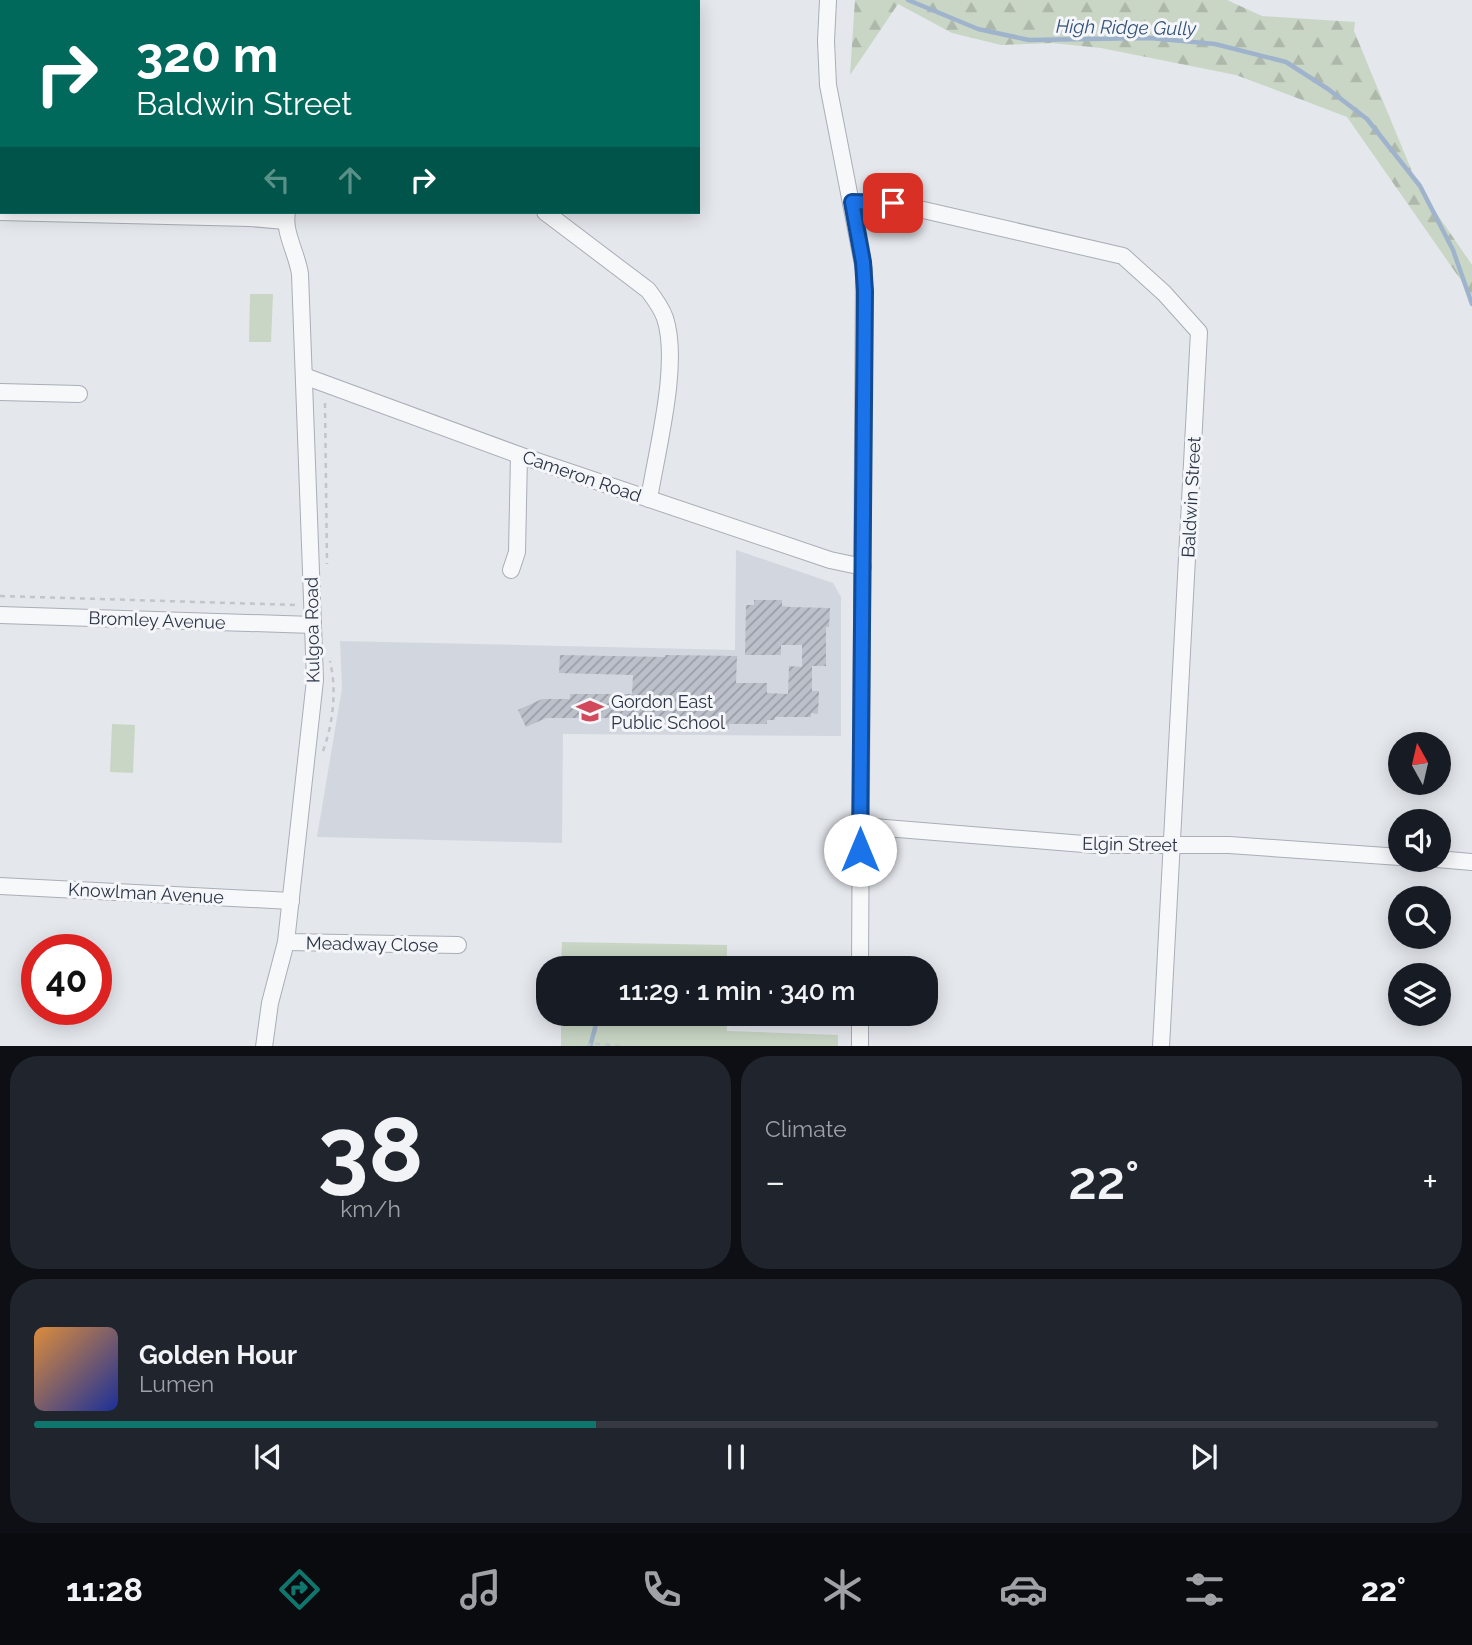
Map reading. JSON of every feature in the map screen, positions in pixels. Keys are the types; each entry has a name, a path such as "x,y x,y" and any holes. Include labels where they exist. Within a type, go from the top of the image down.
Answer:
{"street":[{"path":"828,0 828,85 863,262 865,291 860,956"},
{"name":"Baldwin Street","path":"852,202 893,203 1123,256 1164,293 1199,332 1161,1046"},
{"path":"83,214 250,218 286,216"},
{"path":"548,214 648,290 665,318 671,367 649,499"},
{"name":"Kulgoa Road","path":"264,1046 270,1003 286,943 315,680 300,274 286,216"},
{"name":"Cameron Road","path":"304,376 519,455 830,560 863,567"},
{"path":"0,393 79,394"},
{"path":"511,570 517,552 519,455"},
{"name":"Bromley Avenue","path":"0,614 313,625"},
{"name":"Elgin Street","path":"861,826 1096,845 1229,845 1388,856"},
{"path":"1451,860 1472,862"},
{"name":"Knowlman Avenue","path":"0,886 291,901"},
{"name":"Meadway Close","path":"286,943 458,945"},
{"path":"860,1026 860,1046"}],"path":[{"path":"0,596 304,606"},
{"path":"587,1046 628,1046"}],"shaded area":[{"name":"Gordon East Public School","path":"736,550 833,583 841,597 841,736 563,734 562,843 317,837 342,688 340,641 735,650"}],"green space":[{"path":"855,0 1227,0 1262,16 1355,22 1354,31 1418,186 1472,265 1472,296 1347,117 1236,75 1101,48 1052,43 1001,45 952,33 898,4 850,75"},
{"path":"250,294 273,294 271,342 249,342"},
{"path":"112,724 135,725 133,773 110,772"},
{"path":"562,942 727,945 727,956 561,956"},
{"path":"561,1026 727,1026 727,1031 838,1035 838,1046 561,1046"}],"building":[{"path":"754,600 782,600 782,606 790,607 830,608 829,627 826,627 826,666 812,666 812,691 819,691 818,714 811,713 811,717 775,717 775,720 767,720 767,724 729,724 729,729 676,729 676,722 613,721 613,718 546,718 526,727 518,710 542,699 570,699 570,694 632,694 633,675 559,673 560,655 737,656 736,683 767,683 767,693 788,694 789,666 802,667 802,645 781,645 781,655 745,655 746,605 754,605"}],"waterway":[{"name":"High Ridge Gully","path":"908,0 978,29 1029,40 1150,38 1215,44 1286,62 1367,119 1420,186 1453,250 1472,304"},
{"path":"590,1046 596,1026"}],"place":[{"name":"Gordon East Public School","path":"590,711"}],"route":[{"path":"860,850 865,291 863,262 852,202 893,203"}]}
